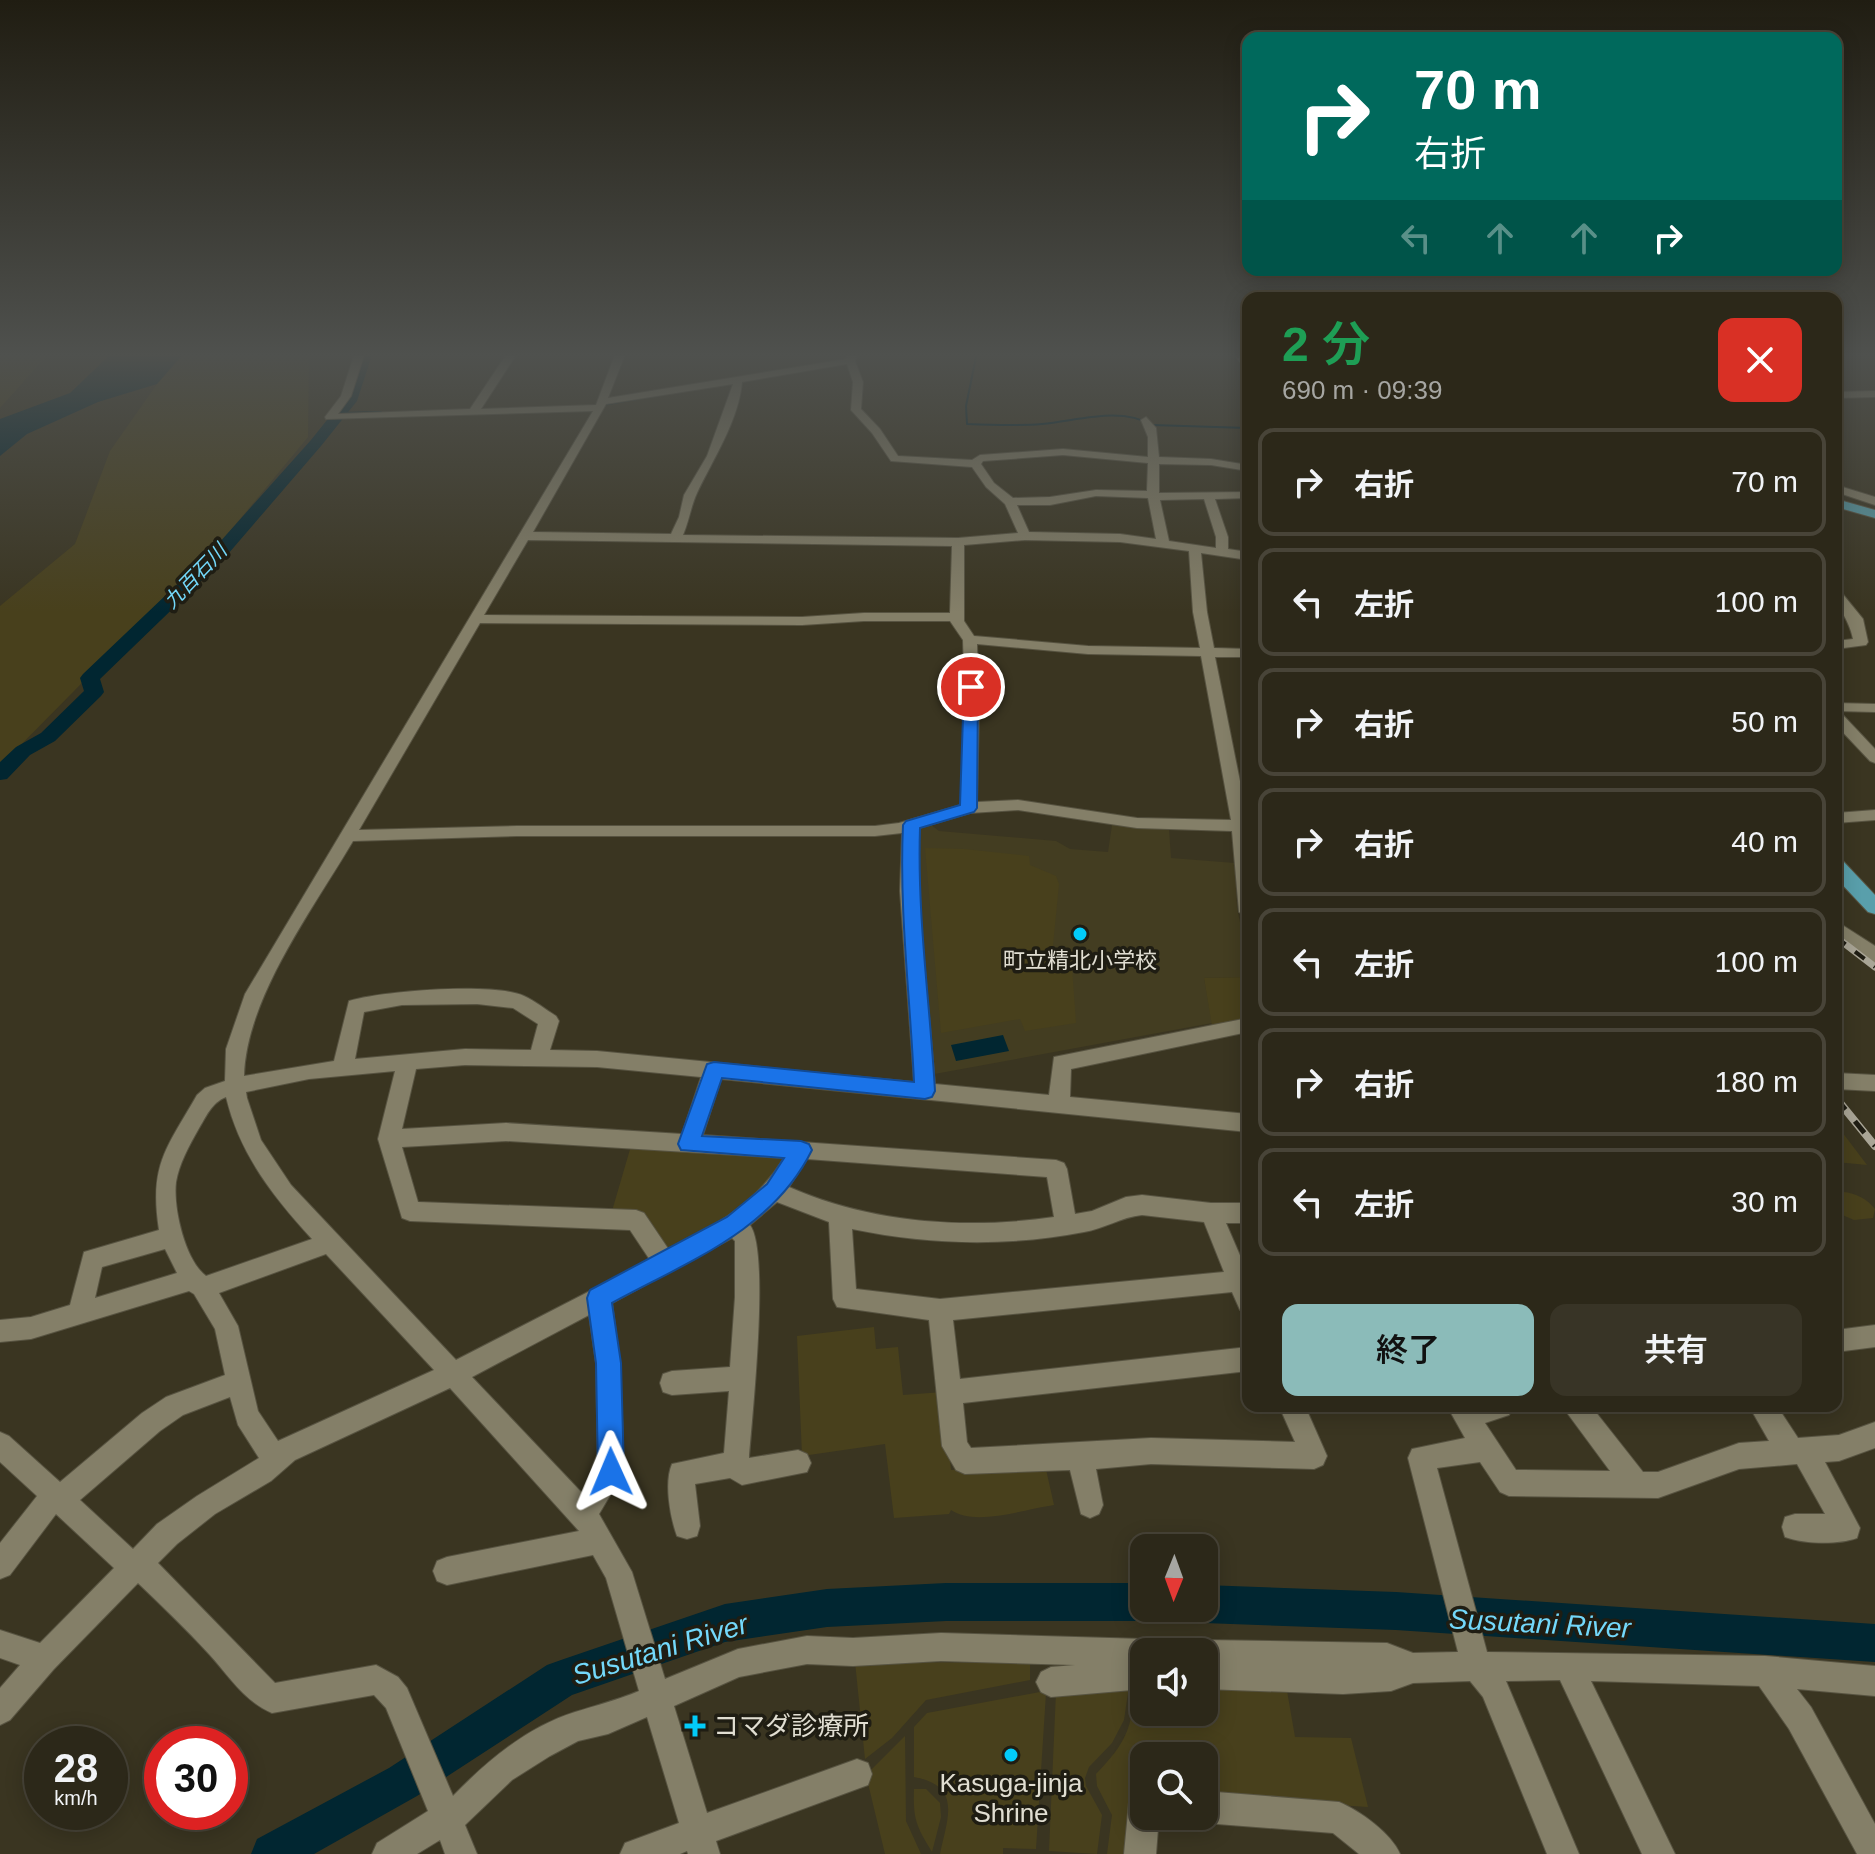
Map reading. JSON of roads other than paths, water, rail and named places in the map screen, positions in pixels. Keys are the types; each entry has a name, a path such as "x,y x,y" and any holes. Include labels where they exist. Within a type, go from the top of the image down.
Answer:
{"main road":[{"path":"1842,505 1875,514"},
{"path":"1842,872 1875,907"}],"street":[{"path":"581,439 248,1007 233,1086 244,1131 260,1160 329,1243 455,1373 584,1514 618,1572 701,1843"},
{"path":"675,538 685,517 690,495 713,456 719,439"},
{"path":"881,439 895,459 975,464"},
{"path":"1152,439 1154,496 1163,544"},
{"path":"975,464 980,458 1063,452 1154,461 1211,462 1242,467"},
{"path":"975,464 990,485 1010,502 1025,536"},
{"path":"1842,490 1875,501"},
{"path":"1010,502 1050,501 1096,493 1209,498 1223,494 1242,495"},
{"path":"1209,498 1222,537 1222,554"},
{"path":"524,536 958,542 1025,536 1099,536 1242,556"},
{"path":"958,542 957,617 970,640 972,710 969,808"},
{"path":"1195,551 1200,612 1242,816"},
{"path":"1842,600 1868,632 1860,644 1842,645"},
{"path":"475,619 802,621 957,617"},
{"path":"970,640 1088,650 1242,653"},
{"path":"1842,707 1875,708"},
{"path":"1842,714 1875,758"},
{"path":"346,836 517,831 863,832 911,825 969,808 1018,805 1137,823 1242,826"},
{"path":"1842,818 1875,815"},
{"path":"911,825 909,891 925,1091"},
{"path":"1842,931 1875,956"},
{"path":"343,1067 356,1006 402,998 477,997 517,1001 549,1021 539,1056"},
{"path":"1059,1105 1061,1063 1242,1026"},
{"path":"275,1460 247,1416 226,1326 171,1237 165,1192 169,1164 204,1101 233,1086 343,1067 408,1060 539,1056 714,1070 1242,1122"},
{"path":"408,1060 389,1139 410,1211 636,1220 665,1263"},
{"path":"689,1144 714,1070"},
{"path":"1842,1081 1875,1083"},
{"path":"389,1139 506,1132 1056,1169 1066,1224"},
{"path":"0,1710 132,1566 167,1534 286,1451 455,1373 735,1224 775,1191 801,1150"},
{"path":"775,1191 805,1207 840,1218 947,1231 1004,1231 1097,1220 1118,1208 1144,1205 1211,1213 1242,1213"},
{"path":"1211,1213 1242,1286"},
{"path":"840,1218 845,1299 940,1310 1242,1291"},
{"path":"735,1224 746,1238 747,1297 736,1464 742,1472 798,1463"},
{"path":"80,1312 92,1259 171,1237"},
{"path":"0,1331 31,1328 80,1312 198,1283 329,1243"},
{"path":"584,1514 611,1472 608,1363 599,1298"},
{"path":"940,1310 955,1446 965,1461 1151,1451 1314,1456 1295,1412"},
{"path":"1842,1340 1875,1336"},
{"path":"950,1392 1242,1360"},
{"path":"672,1383 742,1378"},
{"path":"0,1565 56,1499 151,1422 175,1406 240,1381"},
{"path":"1463,1412 1509,1483 1658,1485 1739,1456 1839,1448 1875,1435"},
{"path":"1580,1412 1637,1485"},
{"path":"1767,1412 1798,1452 1847,1528 1795,1527"},
{"path":"0,1445 132,1566 141,1566 218,1643 258,1689 272,1698 376,1680 388,1687 397,1698 441,1812 461,1854"},
{"path":"1486,1448 1421,1458 1474,1658 1494,1687 1563,1854"},
{"path":"1081,1457 1090,1505"},
{"path":"687,1526 681,1473 736,1464"},
{"path":"447,1571 599,1540"},
{"path":"0,1644 44,1659"},
{"path":"388,1854 441,1812 461,1809 501,1769 539,1745 574,1727 608,1719 653,1690 738,1663 807,1650 941,1647 1130,1653"},
{"path":"1218,1654 1387,1657 1413,1668"},
{"path":"1218,1675 1343,1679 1391,1676 1413,1668 1474,1658 1569,1667 1765,1671 1875,1681"},
{"path":"1569,1667 1659,1854"},
{"path":"1765,1671 1800,1718 1874,1854"},
{"path":"1051,1682 1130,1675"},
{"path":"636,1854 701,1843 857,1774"},
{"path":"1218,1808 1339,1818 1384,1854"},
{"path":"1140,1854 1142,1830"}],"water":[{"path":"0,439 21,439 0,456"},
{"path":"1003,1035 1009,1051 956,1061 951,1045"}],"waterway":[{"name":"九百石川","path":"0,774 23,751 48,737 94,692 90,678 216,557 320,439"},
{"name":"Susutani River","path":"272,1854 403,1782 561,1679 725,1623 827,1608 946,1602 1130,1602"},
{"name":"Susutani River","path":"1218,1605 1396,1611 1875,1643"}],"railway":[{"path":"1842,942 1875,967"},
{"path":"1842,1105 1875,1146"}],"place":[{"name":"町立精北小学校","path":"1080,934"},
{"name":"コマダ診療所","path":"695,1726"},
{"name":"Kasuga-jinja Shrine","path":"1011,1755"}]}
